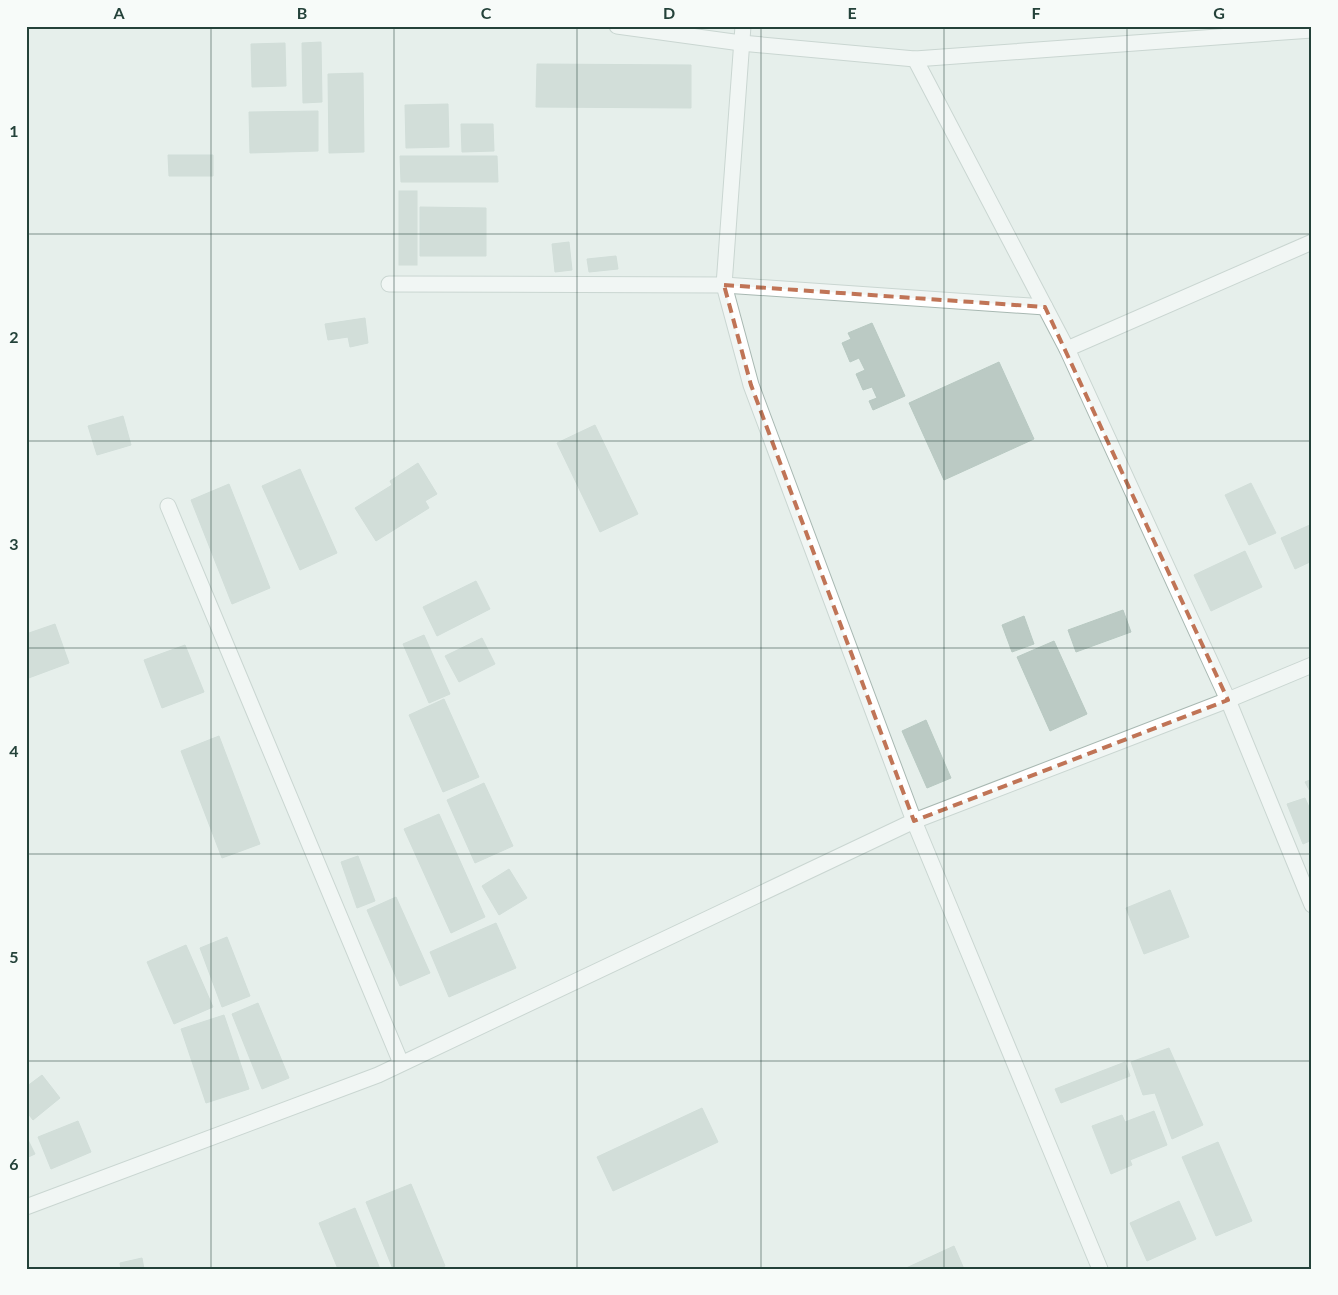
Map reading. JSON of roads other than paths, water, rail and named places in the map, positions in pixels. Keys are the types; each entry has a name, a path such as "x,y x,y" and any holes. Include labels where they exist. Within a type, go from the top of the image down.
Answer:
{"street":[{"path":"617,26 741,43 915,60 1312,30"},
{"path":"743,26 724,285 751,385 914,822 1100,1269"},
{"path":"915,60 1067,349 1228,700 1312,905"},
{"path":"1067,349 1312,242"},
{"path":"389,284 724,285 1045,307"},
{"path":"168,506 401,1063"},
{"path":"26,1207 378,1075 914,822 1228,700 1312,665"}]}
